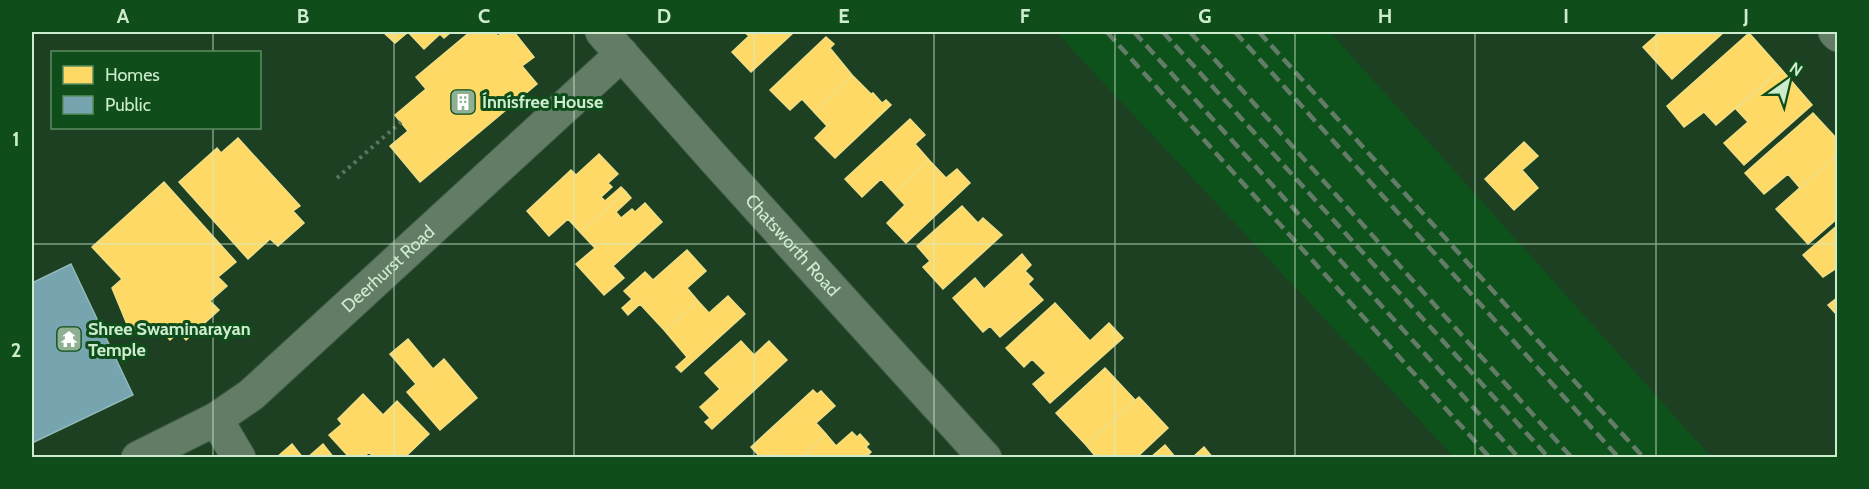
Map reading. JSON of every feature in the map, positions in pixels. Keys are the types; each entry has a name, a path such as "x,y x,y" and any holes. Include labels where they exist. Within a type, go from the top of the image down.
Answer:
{"street":[{"name":"Deerhurst Road","path":"138,458 216,419 251,395 612,43"},
{"name":"Chatsworth Road","path":"612,43 985,458"},
{"path":"216,419 239,458"}],"path":[{"path":"338,178 401,122"}],"shaded area":[{"path":"1056,32 1330,32 1711,457 1454,457"}],"building: Homes":[{"path":"383,32 408,32 395,43"},
{"path":"408,32 451,32 444,38 440,34 424,49"},
{"name":"Ínnísfree House","path":"470,32 494,32 498,36 503,32 514,32 534,57 522,66 537,84 420,182 390,146 408,131 395,115 426,89 416,77"},
{"path":"744,32 794,32 751,72 732,52 749,36"},
{"path":"1660,32 1724,32 1672,79 1643,47"},
{"path":"1749,33 1781,69 1716,125 1704,112 1684,127 1667,106"},
{"path":"826,37 834,44 830,48 852,75 814,112 802,99 790,110 770,90"},
{"path":"1781,69 1812,105 1744,165 1724,143 1748,122 1736,109"},
{"path":"852,75 882,103 886,100 891,105 835,158 815,138 827,126 814,112"},
{"path":"1813,113 1838,140 1838,154 1800,188 1788,174 1764,194 1745,173"},
{"path":"910,119 925,135 915,144 929,160 894,193 881,179 862,197 845,179"},
{"path":"238,138 300,206 293,211 304,223 278,246 270,239 248,259 179,182 217,148 221,153"},
{"path":"1524,142 1538,156 1522,170 1538,188 1514,210 1485,179"},
{"path":"599,154 618,174 608,183 612,187 601,197 605,201 621,187 626,192 580,232 568,219 549,236 527,211 571,170 576,175"},
{"path":"1838,154 1838,218 1808,244 1776,209"},
{"path":"929,160 946,178 957,169 970,183 906,243 887,223 905,205 894,193"},
{"path":"164,182 236,262 218,277 227,286 210,301 219,310 186,340 179,332 170,340 162,331 155,337 142,323 131,334 112,288 122,279 92,247"},
{"path":"626,192 631,198 616,212 621,218 632,209 635,212 645,203 662,222 613,266 624,278 604,295 576,264 595,248 580,232"},
{"path":"962,206 978,223 983,218 1002,235 943,289 923,267 930,261 917,246"},
{"path":"1838,225 1838,267 1823,277 1803,255"},
{"path":"687,250 706,271 687,288 698,301 665,331 640,304 628,315 622,308 632,299 624,291 645,272 653,280"},
{"path":"1022,254 1031,265 1025,271 1033,279 1028,284 1043,300 1000,337 990,326 983,332 953,298 975,278 984,289"},
{"path":"728,296 745,314 681,372 676,367 687,357 665,331 698,301 709,313"},
{"path":"1838,297 1838,316 1828,305"},
{"path":"1055,303 1090,341 1109,323 1123,338 1050,403 1033,384 1046,373 1032,359 1024,367 1006,348"},
{"path":"408,339 433,369 444,359 477,398 440,430 407,392 416,384 390,354"},
{"path":"741,341 754,355 769,341 787,360 712,429 705,422 710,418 700,407 720,389 705,373"},
{"path":"1105,368 1135,400 1086,445 1056,413"},
{"path":"813,390 817,394 821,391 835,406 816,423 826,434 801,458 778,458 774,453 770,458 761,458 751,447"},
{"path":"363,394 383,415 397,401 429,434 404,458 374,458 369,452 363,458 350,458 329,435 342,424 338,419"},
{"path":"1139,397 1168,428 1136,458 1097,458 1086,445"},
{"path":"852,432 857,437 860,434 869,444 866,447 871,452 865,458 801,458 826,434 836,446"},
{"path":"292,444 303,458 276,458"},
{"path":"323,444 334,458 307,458"},
{"path":"1165,445 1176,458 1150,458"},
{"path":"1204,447 1213,458 1192,458"}],"building: Public":[{"name":"Shree Swaminarayan Temple","path":"71,264 133,395 32,443 32,283"}],"railway":[{"path":"1107,32 1490,458"},
{"path":"1134,32 1519,458"},
{"path":"1163,32 1549,458"},
{"path":"1190,32 1572,458"},
{"path":"1235,32 1619,458"},
{"path":"1259,32 1644,458"}],"place":[{"name":"Ínnísfree House","path":"463,102"},
{"name":"Shree Swaminarayan Temple","path":"69,339"}]}
